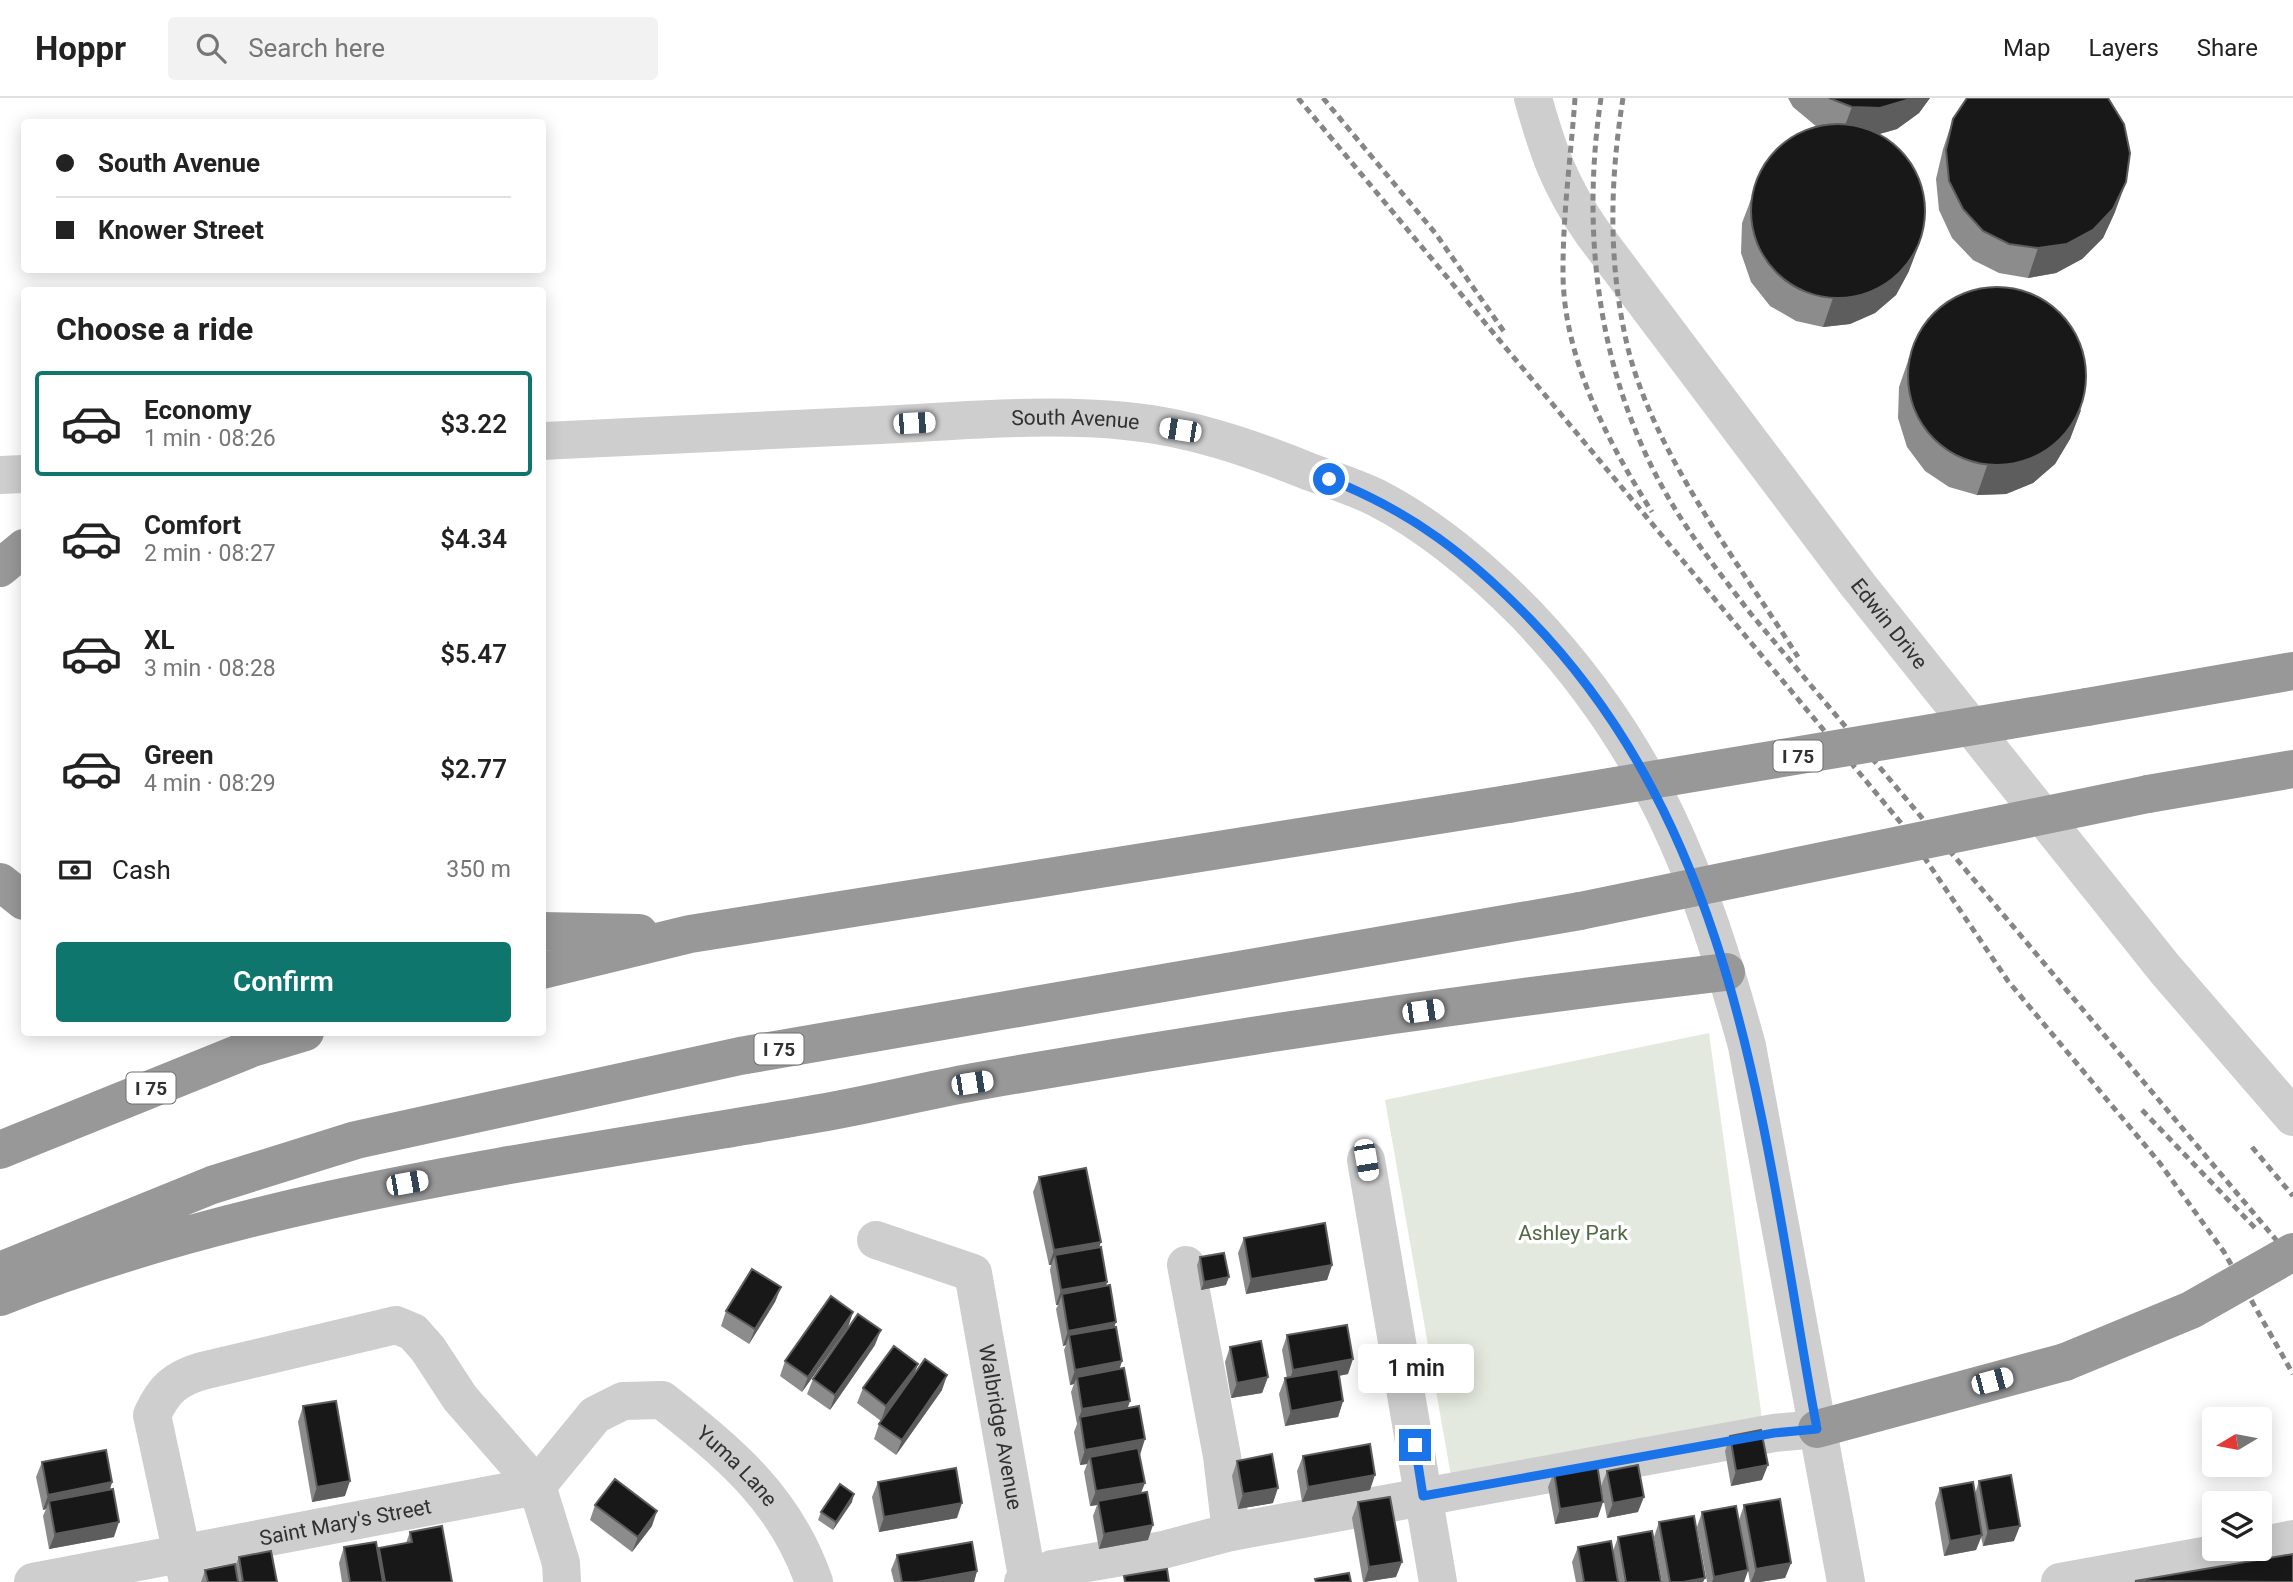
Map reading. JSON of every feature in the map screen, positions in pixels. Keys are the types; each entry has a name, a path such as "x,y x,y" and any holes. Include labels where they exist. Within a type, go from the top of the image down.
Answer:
{"highway":[{"path":"0,568 21,550"},
{"name":"I 75","path":"546,969 690,934 1508,804 2293,671"},
{"name":"I 75","path":"0,1271 212,1185 356,1140 740,1056 1580,911 2148,794 2293,769"},
{"path":"0,881 21,898"},
{"path":"546,931 690,934"},
{"path":"0,1297 181,1236 353,1193 816,1114 972,1083 1259,1036 1559,991 1726,972"},
{"name":"I 75","path":"0,1150 252,1048 292,1036"},
{"path":"1817,1429 2065,1362 2192,1310 2293,1252"}],"street":[{"name":"Edwin Drive","path":"1534,98 1547,148 1566,194 1592,232 1858,585 2165,969 2293,1117"},
{"name":"South Avenue","path":"546,442 1041,416 1129,421 1205,434 1375,497 1432,532 1486,573 1565,656 1590,689 1654,787 1691,867 1726,972 1746,1046 1846,1582"},
{"path":"0,475 21,474"},
{"path":"1366,1160 1438,1582"},
{"name":"Walbridge Avenue","path":"876,1240 972,1273 1026,1582"},
{"path":"1186,1265 1222,1455 1231,1532"},
{"path":"185,1568 152,1415 162,1392 179,1378 202,1371 396,1325 413,1332 460,1398 537,1486 561,1563 562,1582"},
{"name":"Yuma Lane","path":"537,1486 595,1415 623,1401 662,1400 756,1480 799,1546 814,1582"},
{"path":"1026,1582 1052,1569 1163,1550 1231,1532 1774,1433 1817,1429"},
{"name":"Saint Mary's Street","path":"33,1582 185,1568 537,1486"},
{"path":"2272,1543 2293,1539"},
{"path":"2060,1582 2107,1578 2202,1558"}],"green space":[{"name":"Ashley Park","path":"1709,1033 1762,1419 1451,1476 1385,1100"}],"building":[{"path":"1829,98 1910,98 1880,108 1852,107"},
{"path":"1967,98 2108,98 2124,124 2130,153 2126,182 2113,209 2093,230 2067,244 2038,248 2009,244 1983,231 1963,209 1949,181 1946,150 1953,119"},
{"path":"1838,124 1871,131 1899,150 1918,178 1925,211 1918,244 1899,272 1871,291 1838,298 1805,291 1777,272 1758,244 1751,211 1758,178 1777,150 1805,131"},
{"path":"1997,287 2014,288 2031,294 2060,313 2079,342 2085,359 2085,393 2079,410 2060,439 2031,458 2014,464 1997,465 1980,464 1963,458 1934,439 1915,410 1909,393 1908,376 1909,359 1915,342 1934,313 1963,294 1980,288"},
{"path":"1086,1168 1101,1242 1054,1250 1039,1177"},
{"path":"1325,1223 1332,1265 1251,1279 1244,1238"},
{"path":"1101,1247 1107,1282 1061,1290 1055,1255"},
{"path":"1224,1253 1229,1277 1204,1282 1200,1257"},
{"path":"752,1269 781,1287 755,1329 726,1311"},
{"path":"1110,1285 1116,1322 1068,1331 1062,1294"},
{"path":"831,1296 853,1312 808,1377 785,1361"},
{"path":"858,1314 881,1330 835,1395 813,1379"},
{"path":"1347,1325 1353,1359 1293,1370 1287,1335"},
{"path":"1116,1327 1122,1361 1075,1370 1069,1335"},
{"path":"1261,1341 1268,1377 1237,1383 1230,1347"},
{"path":"894,1346 918,1364 886,1406 863,1388"},
{"path":"925,1359 947,1375 902,1440 879,1424"},
{"path":"1124,1368 1130,1401 1082,1409 1077,1377"},
{"path":"1338,1369 1343,1401 1291,1411 1285,1378"},
{"path":"336,1401 350,1481 317,1487 303,1406"},
{"path":"1139,1406 1145,1439 1085,1450 1080,1417"},
{"path":"1761,1430 1768,1465 1736,1471 1730,1436"},
{"path":"1370,1444 1375,1475 1308,1487 1303,1456"},
{"path":"1138,1448 1145,1483 1096,1491 1090,1457"},
{"path":"106,1450 112,1482 48,1495 42,1462"},
{"path":"1272,1454 1278,1488 1243,1494 1237,1461"},
{"path":"1597,1464 1603,1502 1560,1509 1554,1472"},
{"path":"1638,1465 1644,1497 1613,1503 1607,1471"},
{"path":"956,1468 962,1503 884,1517 878,1482"},
{"path":"2011,1475 2020,1526 1988,1531 1979,1481"},
{"path":"615,1479 657,1511 638,1537 595,1505"},
{"path":"1973,1482 1982,1535 1950,1541 1940,1488"},
{"path":"840,1484 854,1494 836,1522 821,1512"},
{"path":"113,1489 119,1522 55,1534 49,1501"},
{"path":"1147,1492 1153,1525 1104,1534 1098,1501"},
{"path":"1390,1497 1402,1562 1369,1567 1358,1502"},
{"path":"1780,1499 1791,1563 1756,1569 1744,1505"},
{"path":"1736,1506 1748,1570 1714,1577 1702,1512"},
{"path":"1694,1516 1705,1578 1670,1582 1659,1522"},
{"path":"442,1526 452,1582 385,1582 379,1548 412,1542 410,1532"},
{"path":"1652,1531 1661,1582 1626,1582 1618,1537"},
{"path":"1611,1541 1618,1582 1584,1582 1578,1547"},
{"path":"376,1542 383,1582 350,1582 344,1547"},
{"path":"972,1542 977,1571 917,1582 902,1582 897,1555"},
{"path":"271,1551 277,1582 243,1582 239,1557"},
{"path":"2293,1554 2293,1582 2135,1581 2252,1561 2272,1561 2272,1558"},
{"path":"235,1564 238,1582 208,1582 205,1570"},
{"path":"1167,1569 1169,1582 1125,1582 1124,1576"},
{"path":"1349,1573 1351,1582 1316,1582 1315,1579"}],"railway":[{"path":"1298,98 1901,823 2008,981 2159,1162 2224,1252 2293,1374"},
{"path":"1323,98 1436,234 1505,333"},
{"path":"1575,98 1563,248 1565,301 1570,333 1590,396 1604,427 1652,512"},
{"path":"1601,98 1593,209 1603,318 1615,372 1633,424 1656,475 1684,523 1751,614 2293,1260"},
{"path":"1623,98 1613,189 1614,249 1620,310 1638,381 1675,463 1798,657"},
{"path":"2142,1110 2258,1231"},
{"path":"2252,1147 2293,1196"}],"route":[{"path":"1329,479 1375,497 1432,532 1486,573 1565,656 1615,723 1654,787 1691,867 1726,972 1746,1046 1817,1429 1774,1433 1423,1496 1415,1445"}]}
